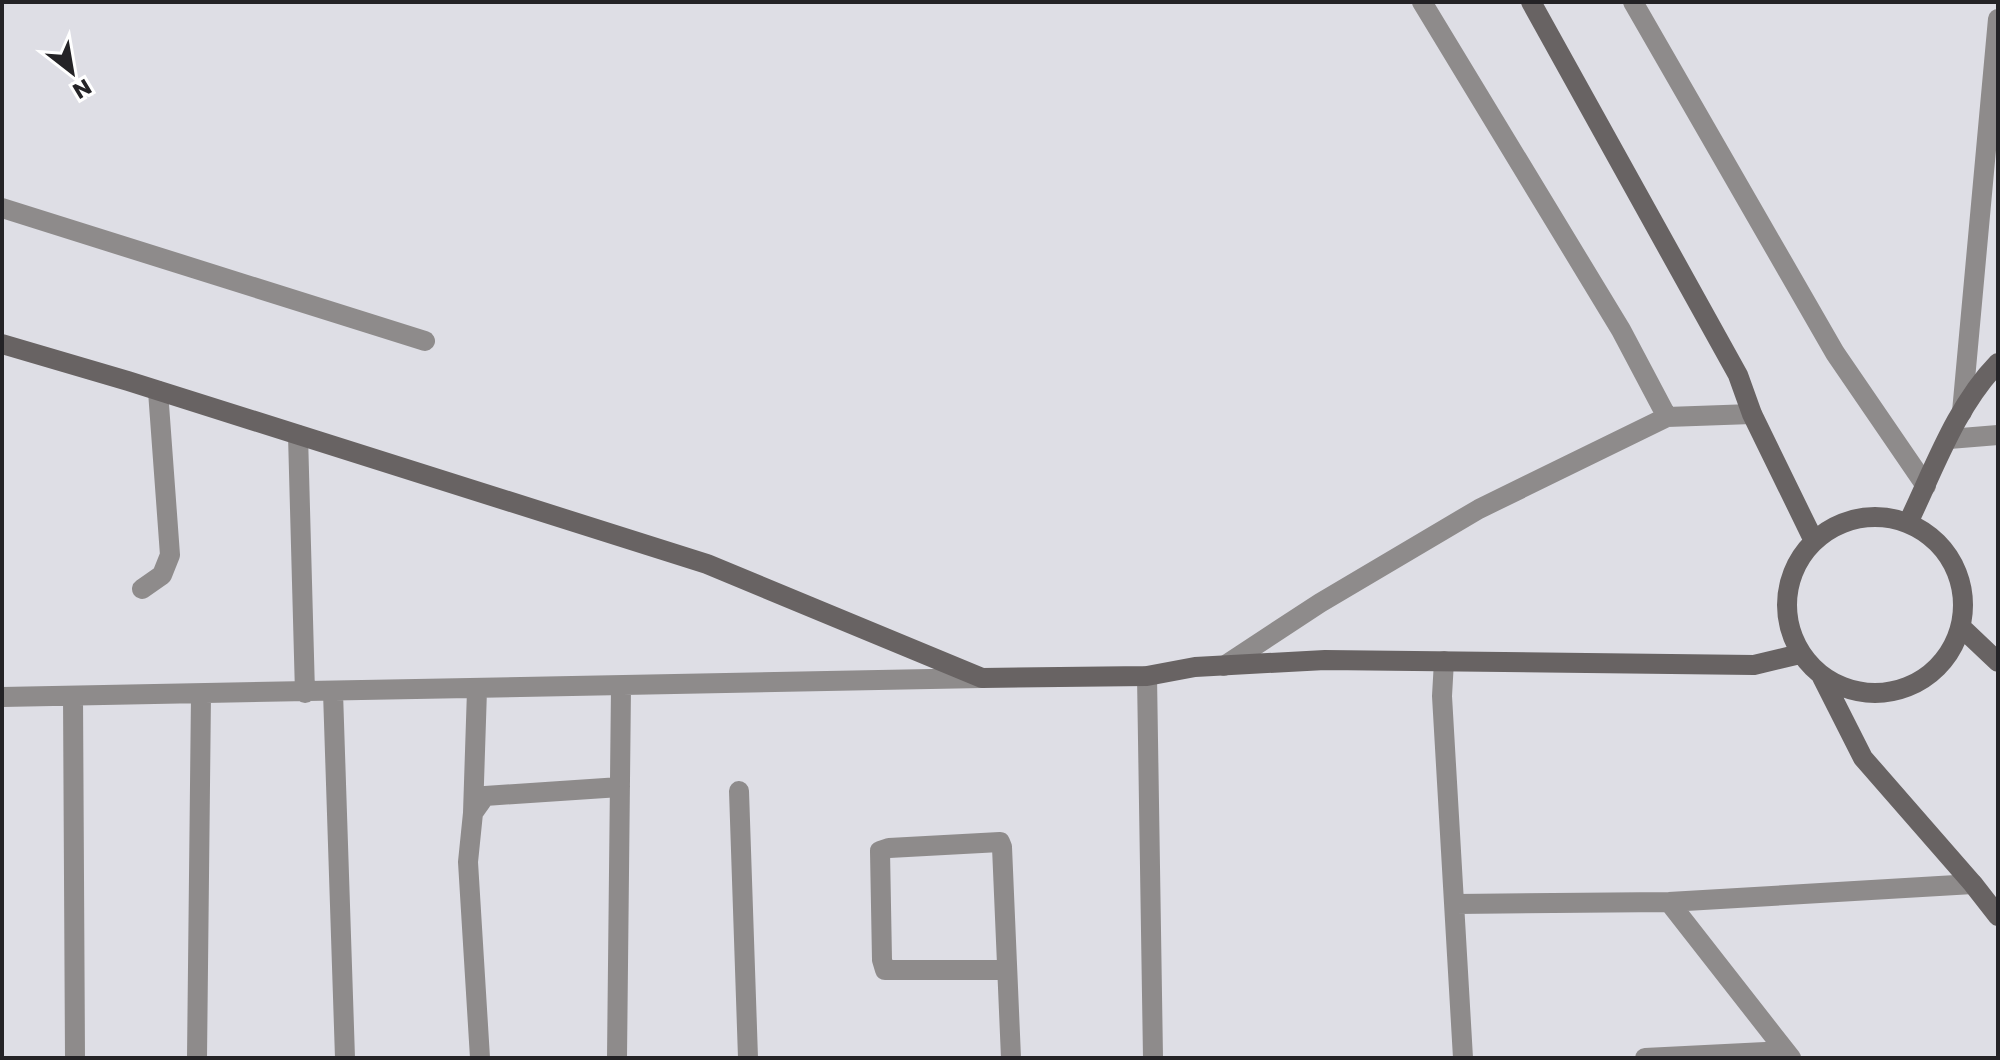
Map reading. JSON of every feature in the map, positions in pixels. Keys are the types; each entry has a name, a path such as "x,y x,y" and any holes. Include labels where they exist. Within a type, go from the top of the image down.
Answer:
{"street":[{"path":"1422,2 1621,330 1667,417"},
{"path":"1531,2 1738,375 1752,414 1814,541"},
{"path":"1633,2 1835,353 1926,486"},
{"path":"1962,412 1998,19"},
{"path":"2,208 425,341"},
{"path":"2,344 707,564 982,678"},
{"path":"1908,523 1962,412 1980,381 1998,363"},
{"path":"142,589 162,575 170,555 158,391"},
{"path":"1224,666 1320,603 1479,509 1667,417 1752,414"},
{"path":"298,435 305,693"},
{"path":"1949,439 1998,435"},
{"path":"1822,677 1853,692 1888,693 1920,681 1946,658 1961,627 1963,596 1954,565 1935,540 1908,523 1875,517 1842,523 1814,541 1801,556 1788,588 1787,622 1800,654 1822,677 1863,758 1998,916"},
{"path":"1961,627 1998,662"},
{"path":"2,697 1147,676 1195,667 1325,660 1754,665 1800,654"},
{"path":"1444,661 1442,696 1463,1058"},
{"path":"1147,676 1153,1058"},
{"path":"617,1058 621,687"},
{"path":"477,690 473,813 468,862 480,1058"},
{"path":"333,692 345,1058"},
{"path":"197,1058 201,694"},
{"path":"73,696 75,1058"},
{"path":"473,813 485,796 620,787"},
{"path":"739,791 748,1058"},
{"path":"1007,970 885,970 882,960 880,851 1000,842 1007,970 1011,1058"},
{"path":"1456,904 1669,902 1973,884"},
{"path":"1669,902 1788,1054"},
{"path":"1645,1058 1788,1054"}]}
